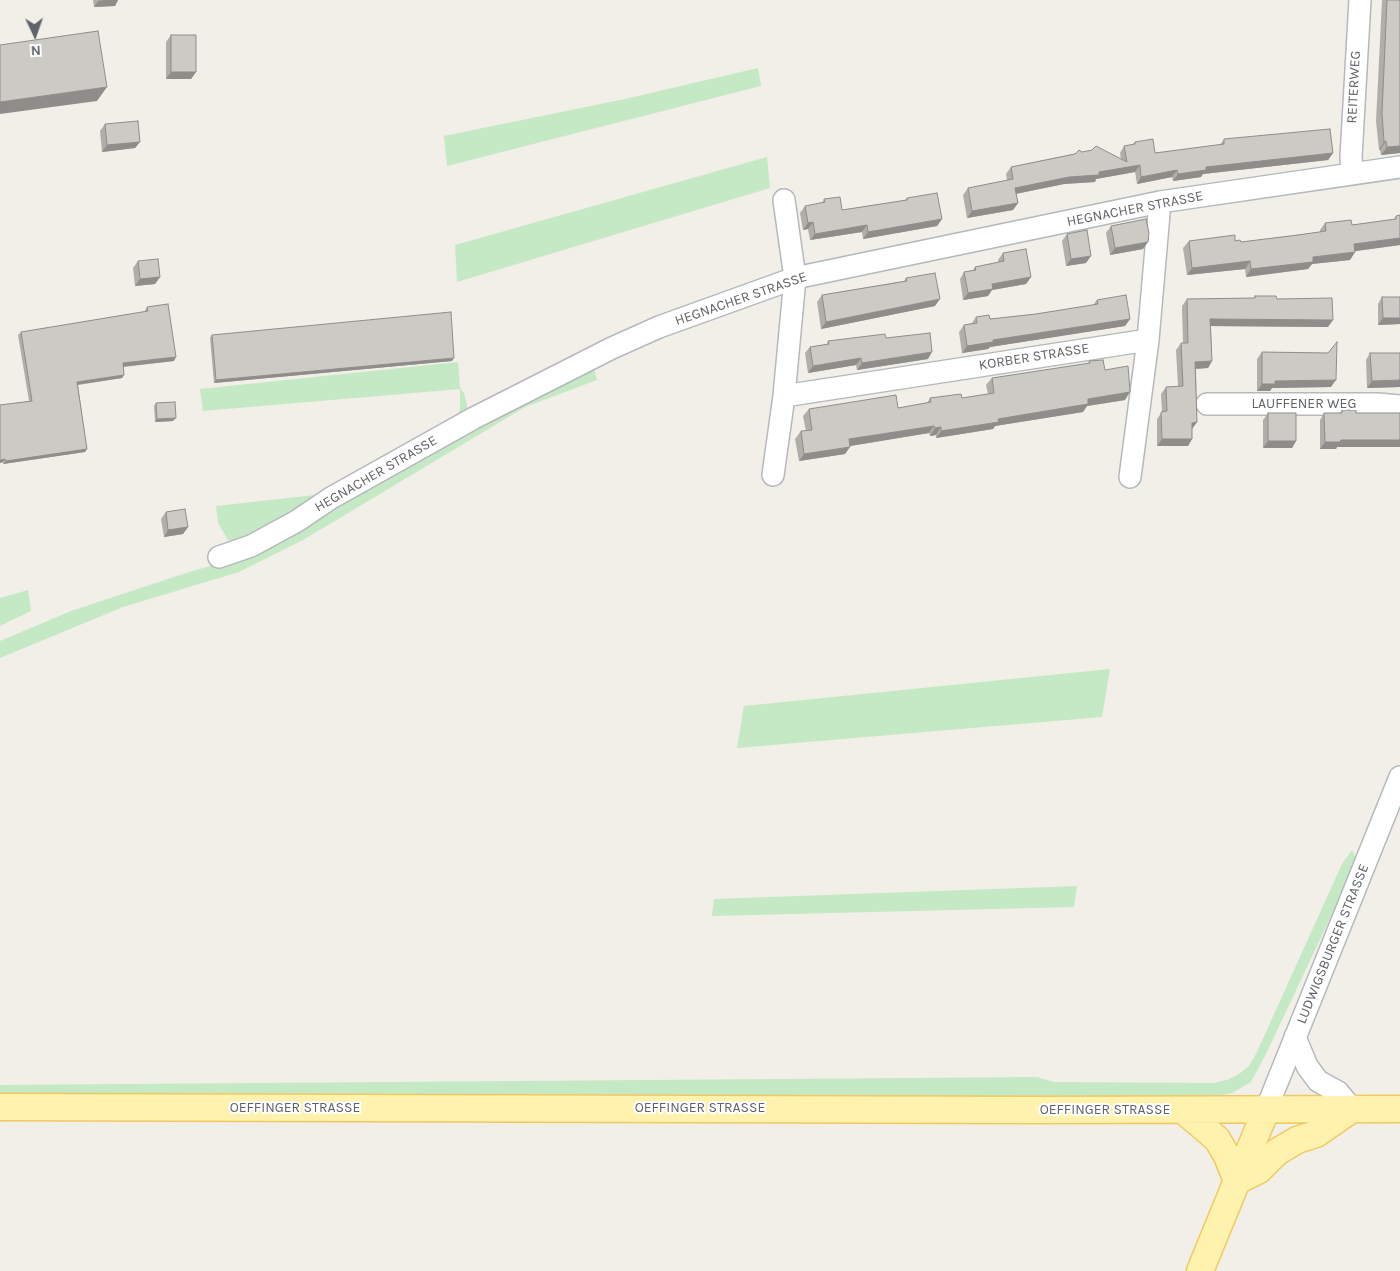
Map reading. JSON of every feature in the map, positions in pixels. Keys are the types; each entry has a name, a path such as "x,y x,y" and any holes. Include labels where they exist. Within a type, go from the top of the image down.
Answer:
{"main road":[{"name":"OEFFINGER STRASSE","path":"0,1107 1400,1109"},
{"path":"1237,1181 1259,1170 1277,1152 1297,1140 1316,1134 1352,1109"},
{"path":"1183,1110 1217,1140 1227,1156 1237,1181"},
{"path":"1200,1271 1266,1110"}],"street":[{"name":"REITERWEG","path":"1352,174 1351,147 1360,0"},
{"name":"HEGNACHER STRASSE","path":"219,557 251,546 297,521 331,498 474,418 612,348 659,327 795,278 1160,202 1400,167"},
{"path":"773,475 784,396 795,278 784,200"},
{"path":"1130,477 1148,340 1160,202"},
{"name":"KORBER STRASSE","path":"784,396 1148,340"},
{"name":"LAUFFENER WEG","path":"1207,404 1378,404 1400,406"},
{"name":"LUDWIGSBURGER STRASSE","path":"1266,1110 1400,777"},
{"path":"1296,1037 1307,1066 1318,1081 1338,1092 1352,1109"}],"green space":[{"path":"758,68 761,86 447,166 444,136 625,99"},
{"path":"767,157 770,188 457,282 455,245"},
{"path":"592,361 597,380 525,407 303,540 239,572 123,607 0,658 0,641 71,611 186,573 245,556"},
{"path":"458,362 460,388 464,393 469,414 237,543 228,540 218,523 216,506 315,495 454,421 460,410 460,389 203,411 200,389"},
{"path":"28,590 31,611 0,626 0,598"},
{"path":"1110,669 1102,717 737,748 744,706"},
{"path":"1352,850 1357,861 1265,1056 1251,1082 1232,1093 1205,1098 0,1101 0,1085 1037,1077 1054,1082 1213,1083 1227,1080 1249,1066 1342,864"},
{"path":"1077,886 1074,907 712,916 714,899"}],"building":[{"path":"1387,0 1400,0 1400,146 1387,147 1386,141 1384,142 1382,113"},
{"path":"98,31 107,87 0,102 0,45"},
{"path":"171,35 196,35 196,72 171,72"},
{"path":"138,121 140,142 107,145 105,124"},
{"path":"1330,129 1333,153 1206,167 1206,170 1178,174 1177,170 1141,177 1140,165 1099,172 1099,175 1069,177 1015,188 1018,203 972,211 968,188 1013,179 1011,167 1075,154 1079,150 1082,152 1092,150 1096,146 1127,162 1124,146 1153,139 1155,153 1224,144 1224,139"},
{"path":"937,193 942,219 868,232 867,225 815,234 813,222 808,223 805,206 825,202 824,199 840,197 842,210 907,200 907,198"},
{"path":"1400,215 1400,238 1354,244 1355,252 1313,257 1313,262 1251,269 1250,261 1192,268 1189,241 1235,235 1235,241 1240,240 1241,242 1298,235 1326,231 1325,223 1351,220 1352,225 1396,219 1396,216"},
{"path":"1146,219 1149,233 1148,242 1115,248 1111,226"},
{"path":"1087,230 1091,256 1071,259 1067,234"},
{"path":"1026,249 1031,277 992,284 993,289 968,293 964,272 976,270 975,267 1004,261 1003,253"},
{"path":"158,259 160,277 140,279 138,261"},
{"path":"935,273 940,299 826,322 822,295 907,281 906,278"},
{"path":"1126,295 1130,319 993,340 993,342 967,346 964,325 977,323 976,317 989,315 990,319 1036,314 1098,304 1097,300"},
{"path":"1255,296 1276,296 1277,299 1332,298 1333,320 1210,319 1212,361 1195,362 1197,422 1192,423 1192,439 1162,439 1161,412 1167,411 1166,387 1183,386 1181,343 1188,343 1187,299 1255,298"},
{"path":"1382,297 1400,297 1400,318 1383,318"},
{"path":"168,304 176,357 123,363 124,375 77,382 87,449 6,461 5,459 0,460 0,405 32,401 21,332 148,311 147,307"},
{"path":"451,312 454,358 216,380 212,335"},
{"path":"930,333 932,352 862,363 861,358 813,366 810,347 829,344 828,341 885,334 886,338"},
{"path":"1337,342 1336,380 1275,381 1275,384 1262,384 1262,352 1328,353"},
{"path":"1370,353 1400,353 1400,380 1372,381"},
{"path":"1103,360 1105,370 1128,366 1130,392 1088,399 1088,404 998,419 999,422 941,431 941,427 935,428 934,426 849,439 850,447 804,454 801,431 812,430 809,409 896,395 898,408 931,402 930,398 961,394 962,398 994,393 992,378"},
{"path":"175,402 176,418 157,419 156,403"},
{"path":"1342,410 1356,410 1356,413 1400,413 1400,440 1341,440 1340,442 1325,442 1324,413 1342,413"},
{"path":"1268,413 1296,413 1296,441 1268,441"},
{"path":"185,509 188,527 168,530 166,512"}]}
